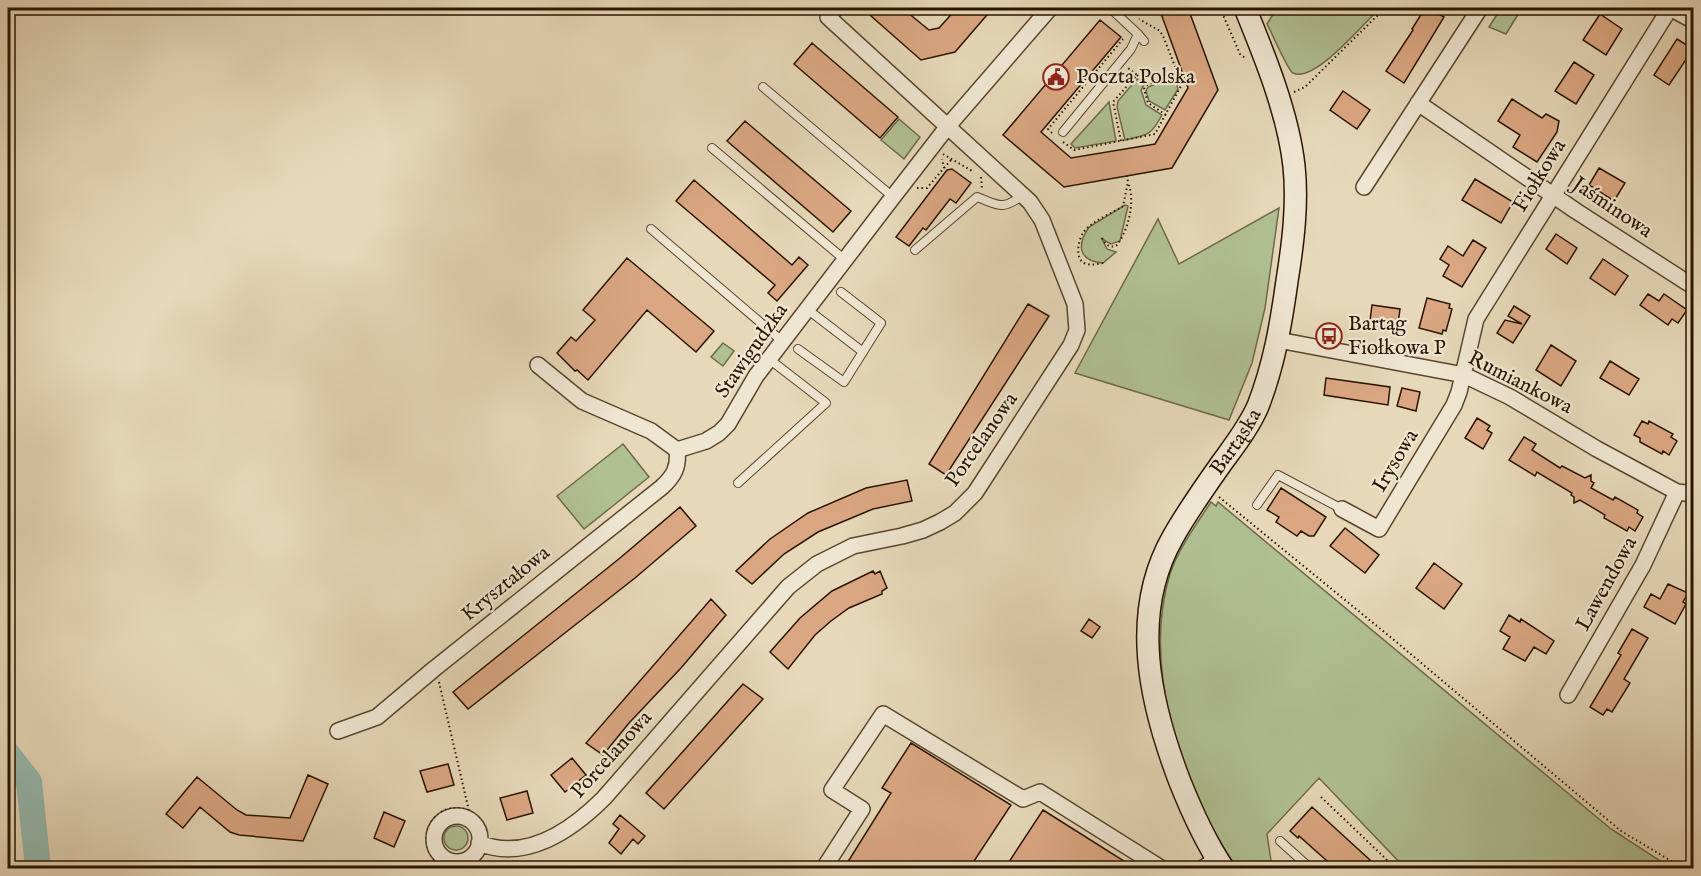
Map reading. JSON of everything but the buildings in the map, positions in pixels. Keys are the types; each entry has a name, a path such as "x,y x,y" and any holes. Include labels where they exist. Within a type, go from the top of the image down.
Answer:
{"street":[{"path":"836,8 828,17 948,126"},
{"name":"Stawigudzka","path":"676,450 706,441 728,424 747,390 782,341 893,197 948,126 1050,8"},
{"name":"Bartąska","path":"1214,866 1164,736 1150,678 1147,650 1150,599 1159,564 1172,538 1243,434 1257,409 1278,340 1293,242 1294,166 1288,135 1264,55 1245,8"},
{"path":"1364,187 1480,8"},
{"path":"1670,8 1694,21"},
{"name":"Fiołkowa","path":"1464,375 1476,319 1670,8"},
{"name":"Jaśminowa","path":"1418,103 1694,286"},
{"name":"Porcelanowa","path":"479,843 492,849 508,850 550,839 568,830 604,798 788,587 805,572 825,559 854,546 923,530 955,513 975,493 1071,345 1077,330 1075,304 1042,220 1023,195 948,126"},
{"name":"Rumiankowa","path":"1278,340 1464,375 1510,397 1677,492 1694,494"},
{"path":"538,365 582,401 651,431 676,450"},
{"name":"Irysowa","path":"1342,509 1379,529 1454,405 1464,375"},
{"name":"Kryształowa","path":"338,731 377,717 662,487 671,479 676,470 678,461 676,450"},
{"name":"Lawendowa","path":"1569,695 1643,565 1677,492"},
{"path":"824,868 862,809 832,790 883,714 1023,799 1040,792 1161,868"}],"lane":[{"path":"1110,8 1144,41"},
{"path":"1063,132 1131,49 1138,34"},
{"path":"763,87 893,197"},
{"path":"712,148 845,260"},
{"path":"915,250 977,197 996,206 1005,206 1023,195"},
{"path":"651,229 782,341"},
{"path":"798,349 844,382 881,323 841,292"},
{"path":"807,309 863,352"},
{"path":"738,483 826,403 769,359"},
{"path":"1257,505 1278,476 1342,509"},
{"path":"1280,841 1310,868"},
{"path":"1297,868 1300,860"}],"path":[{"path":"1094,8 1102,15"},
{"path":"1278,99 1305,87 1385,8"},
{"path":"1060,140 1074,150 1152,135 1166,115 1181,87 1178,73 1160,31 1133,15"},
{"path":"1054,134 1048,129 1126,36"},
{"path":"1121,61 1147,84"},
{"path":"1166,115 1148,103 1143,91 1147,84 1178,73"},
{"path":"1121,141 1113,102 1137,75"},
{"path":"944,168 942,151 979,175"},
{"path":"911,188 927,188 952,159"},
{"path":"1101,238 1111,247 1116,246 1122,240 1131,201 1127,176"},
{"path":"1103,263 1087,265 1082,262 1078,244 1089,227 1123,206 1128,182"},
{"path":"1206,486 1621,831 1683,868"},
{"path":"434,669 438,677 470,811"},
{"path":"1321,797 1393,868"},
{"path":"439,814 431,821 426,841 429,852 435,860 443,867 450,868"},
{"path":"1384,868 1389,863"}],"green space":[{"path":"1277,8 1380,8 1326,61 1302,74 1291,71 1267,24"},
{"path":"1501,8 1522,8 1506,34 1489,27"},
{"path":"1175,77 1178,89 1165,110 1149,101 1146,91 1148,87"},
{"path":"1137,79 1144,85 1141,90 1146,105 1162,115 1148,134 1125,140 1117,107 1118,101"},
{"path":"1109,102 1116,141 1075,148 1071,144"},
{"path":"899,119 920,137 904,159 881,140"},
{"path":"1125,205 1128,206 1120,241 1111,244 1102,239 1107,249 1116,252 1103,263 1089,259 1085,256 1081,246 1089,227"},
{"path":"1279,208 1265,308 1252,363 1229,420 1075,373 1158,219 1179,264"},
{"path":"723,343 734,351 723,366 711,357"},
{"path":"623,444 649,477 584,529 557,496"},
{"path":"1211,502 1216,506 1218,502 1611,829 1671,868 1405,868 1319,778 1267,834 1272,868 1237,868 1217,837 1184,765 1172,727 1164,688 1161,649 1162,611 1173,565"},
{"path":"456,826 465,829 468,838 465,847 456,850 447,847 444,838 447,829"}],"waterway":[{"path":"8,755 29,782 38,868"}],"place":[{"name":"Poczta Polska","path":"1056,77"},
{"name":"Bartąg Fiołkowa P","path":"1329,336"}]}
